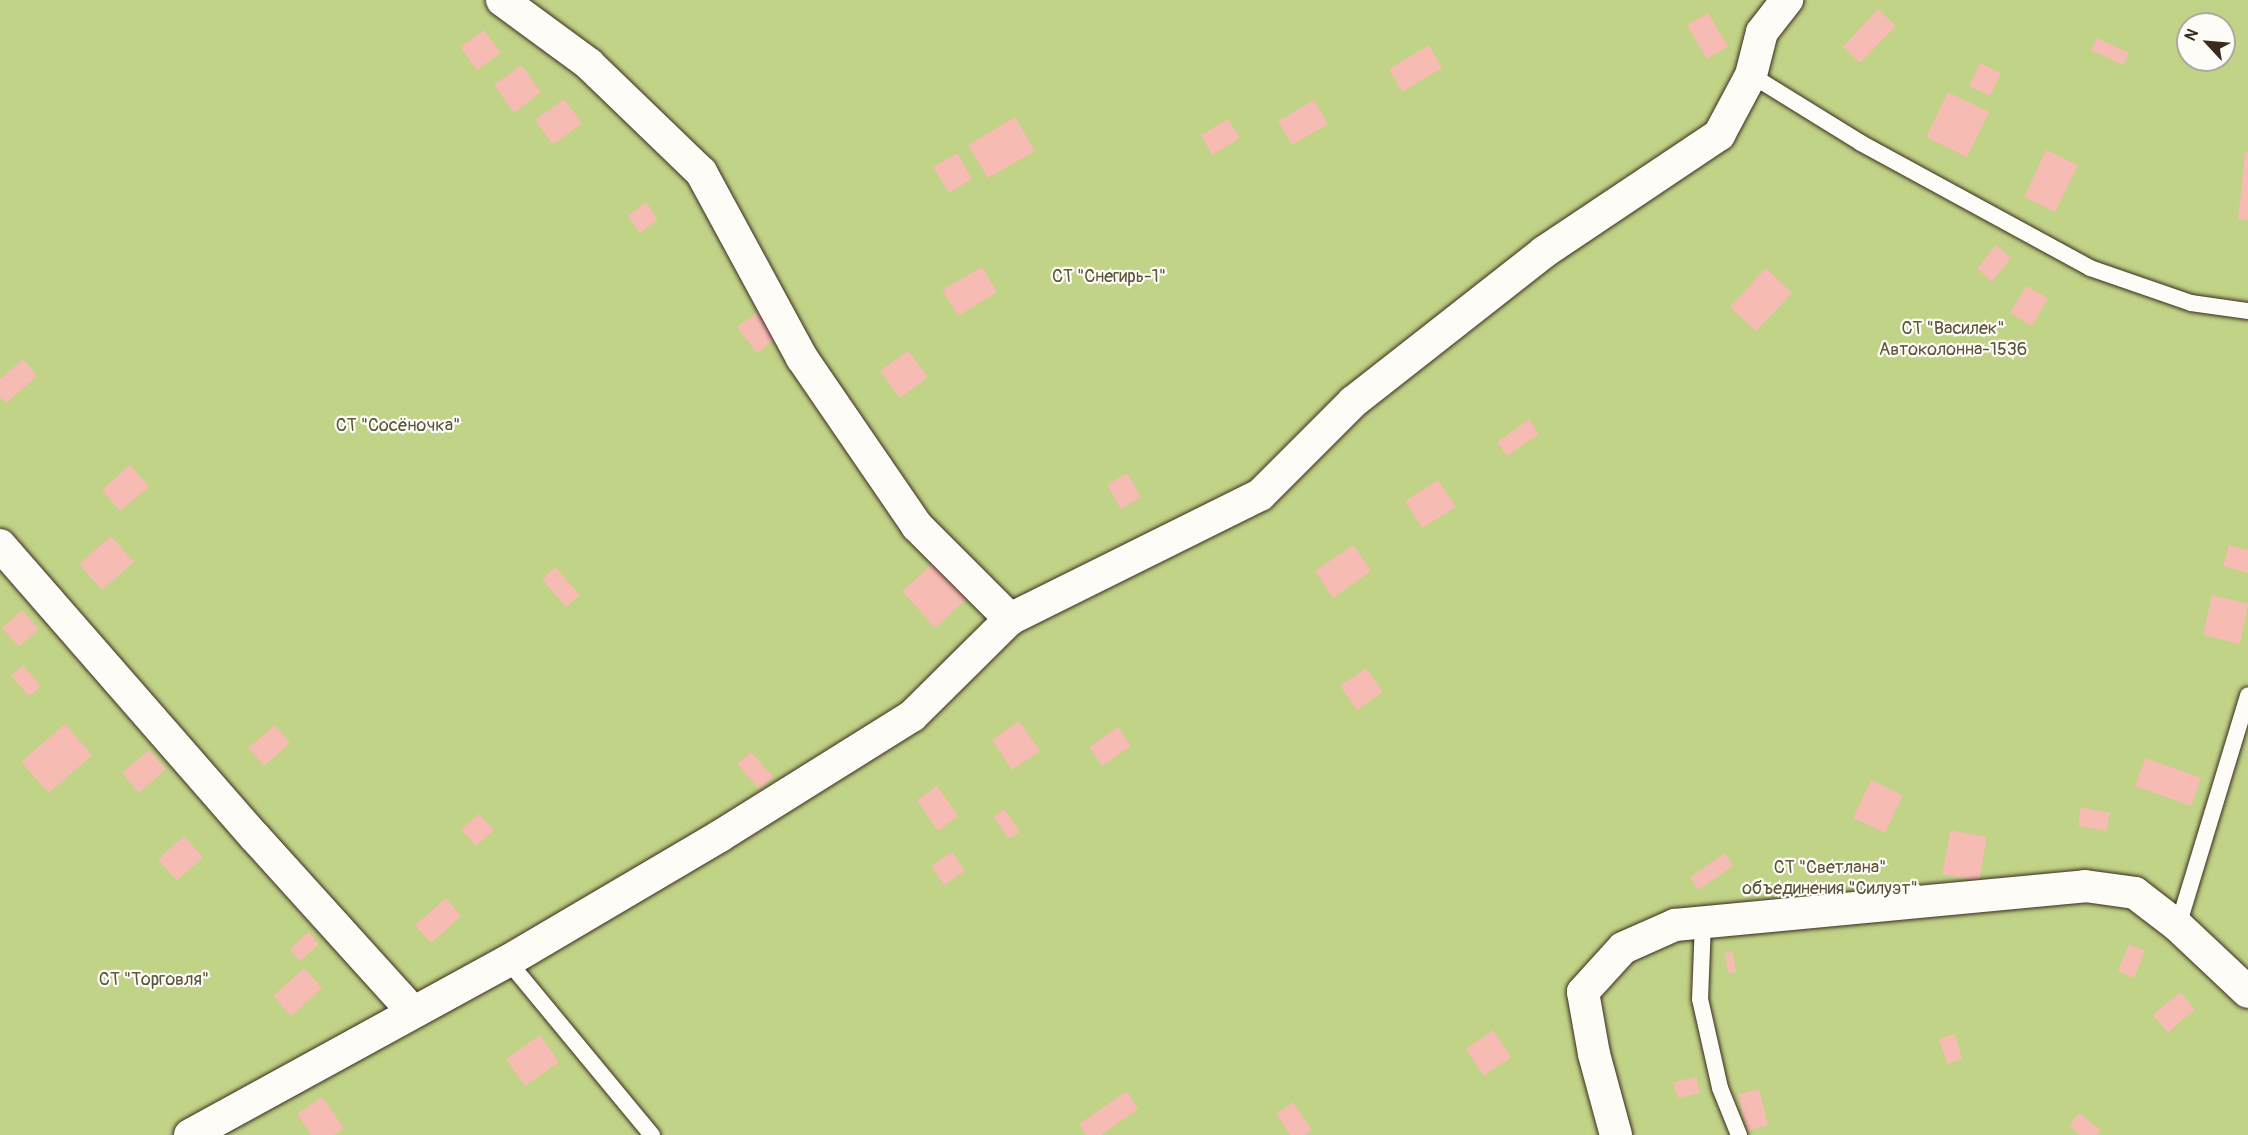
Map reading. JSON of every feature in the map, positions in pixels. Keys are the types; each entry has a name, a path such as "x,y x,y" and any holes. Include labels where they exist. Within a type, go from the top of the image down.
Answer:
{"street":[{"path":"502,0 589,64 701,172 802,358 917,526 1010,619"},
{"path":"190,1135 508,961 720,836 912,716 1010,619 1260,495 1353,402 1535,260 1719,135 1751,75 1762,32 1787,0"},
{"path":"0,545 254,836 413,1012"},
{"path":"1616,1135 1594,1054 1583,992 1623,948 1675,925 2085,886 2134,893 2178,926 2248,992"}],"lane":[{"path":"1751,75 1861,143 2090,268 2191,303 2248,311"},
{"path":"2178,926 2248,695"},
{"path":"1703,922 1700,999 1720,1088 1739,1135"},
{"path":"508,961 652,1135"}],"green space":[{"path":"0,0 2248,0 2248,1135 0,1135"}],"building":[{"path":"1878,9 1896,26 1860,63 1843,47"},
{"path":"1708,13 1728,46 1707,59 1687,25"},
{"path":"484,30 501,53 477,70 460,47"},
{"path":"2097,38 2129,53 2123,65 2091,50"},
{"path":"1429,45 1442,68 1402,92 1389,69"},
{"path":"1980,63 2001,73 1990,96 1969,86"},
{"path":"521,65 541,92 514,113 494,85"},
{"path":"1948,92 1989,112 1967,157 1926,137"},
{"path":"564,99 582,123 553,145 535,120"},
{"path":"1314,100 1328,124 1292,145 1278,121"},
{"path":"1015,117 1035,151 988,178 968,145"},
{"path":"1228,119 1240,138 1212,155 1201,135"},
{"path":"2046,150 2078,165 2055,212 2024,197"},
{"path":"2245,152 2248,152 2248,220 2238,219"},
{"path":"957,153 972,179 949,193 933,167"},
{"path":"646,202 658,219 640,233 628,216"},
{"path":"1996,245 2011,258 1992,282 1977,269"},
{"path":"982,267 997,292 958,316 942,290"},
{"path":"1766,268 1792,293 1756,331 1730,307"},
{"path":"2026,286 2048,298 2032,326 2010,313"},
{"path":"765,307 784,333 757,353 737,327"},
{"path":"908,351 928,377 900,398 880,371"},
{"path":"23,359 37,376 6,403 0,397 0,379"},
{"path":"1529,419 1539,434 1507,456 1497,442"},
{"path":"130,465 149,487 120,511 102,490"},
{"path":"1127,473 1141,497 1121,509 1107,485"},
{"path":"1438,480 1456,507 1422,528 1405,501"},
{"path":"111,536 134,562 102,590 79,564"},
{"path":"1353,545 1371,571 1333,598 1315,571"},
{"path":"2229,545 2248,550 2248,573 2223,566"},
{"path":"938,559 970,596 935,628 902,591"},
{"path":"555,567 580,595 566,607 542,579"},
{"path":"2212,595 2248,604 2240,644 2203,635"},
{"path":"22,610 39,629 19,647 2,628"},
{"path":"23,665 41,686 29,696 11,676"},
{"path":"1366,668 1383,692 1357,710 1340,686"},
{"path":"1019,721 1040,751 1012,770 992,740"},
{"path":"65,724 92,755 49,793 21,762"},
{"path":"275,725 290,743 264,766 248,748"},
{"path":"1118,727 1131,746 1102,766 1089,747"},
{"path":"149,750 166,769 139,793 122,773"},
{"path":"751,752 773,777 759,789 737,764"},
{"path":"2145,758 2201,778 2191,806 2135,786"},
{"path":"1871,780 1903,795 1885,833 1853,818"},
{"path":"937,786 958,816 938,831 917,800"},
{"path":"2081,807 2110,813 2106,831 2078,826"},
{"path":"1004,809 1020,832 1009,839 993,817"},
{"path":"479,814 494,830 476,846 461,829"},
{"path":"1951,830 1987,837 1979,881 1942,874"},
{"path":"184,836 203,857 177,881 158,859"},
{"path":"952,852 965,871 944,885 931,866"},
{"path":"1725,853 1733,866 1698,890 1690,877"},
{"path":"446,898 461,916 431,943 415,925"},
{"path":"309,932 319,944 300,961 290,949"},
{"path":"2129,944 2145,951 2134,978 2118,971"},
{"path":"1733,952 1736,972 1728,973 1725,953"},
{"path":"304,968 322,988 291,1016 273,996"},
{"path":"2180,992 2195,1009 2168,1033 2153,1015"},
{"path":"1493,1030 1511,1057 1484,1076 1466,1049"},
{"path":"1955,1034 1962,1059 1947,1064 1939,1039"},
{"path":"540,1035 559,1062 525,1086 506,1059"},
{"path":"1696,1077 1700,1093 1678,1098 1673,1082"},
{"path":"1759,1089 1768,1125 1747,1131 1738,1094"},
{"path":"1127,1091 1138,1109 1101,1135 1086,1135 1079,1124"},
{"path":"322,1097 344,1128 334,1135 311,1135 297,1114"},
{"path":"1293,1102 1312,1130 1305,1135 1290,1135 1276,1114"},
{"path":"2079,1113 2101,1130 2097,1135 2080,1135 2069,1126"}],"park label":[{"name":"СТ \"Снегирь-1\"","path":"1109,277"},
{"name":"СТ \"Василек\" Автоколонна-1536","path":"1953,340"},
{"name":"СТ \"Сосёночка\"","path":"398,426"},
{"name":"СТ \"Светлана\" объединения \"Силуэт\"","path":"1830,879"},
{"name":"СТ \"Торговля\"","path":"154,980"}]}
